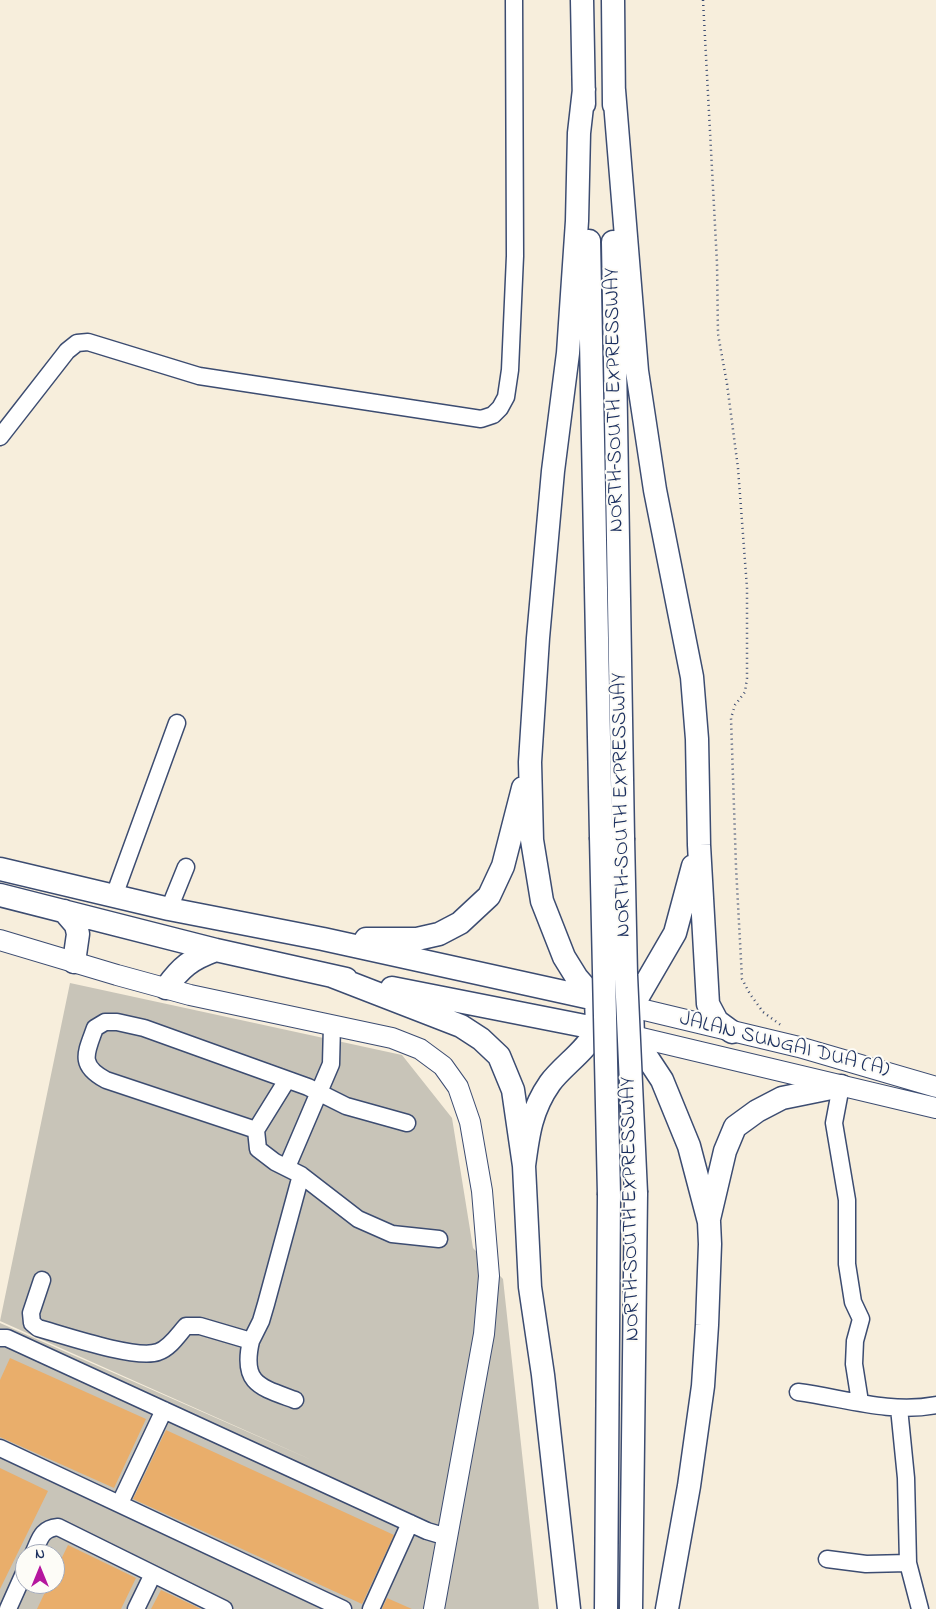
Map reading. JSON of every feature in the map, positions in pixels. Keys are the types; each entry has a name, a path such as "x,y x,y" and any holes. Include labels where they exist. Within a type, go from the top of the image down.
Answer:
{"highway":[{"name":"NORTH–SOUTH EXPRESSWAY","path":"582,0 588,225 612,838 626,975 636,1194 631,1609"},
{"name":"NORTH–SOUTH EXPRESSWAY","path":"606,1609 612,838 613,0"},
{"path":"524,1166 530,1123 537,1106 550,1083 567,1063 589,1043 596,1028 596,1000 577,978 564,957 542,901 532,840 530,762 538,638 553,472 568,353 577,221 579,133 584,89"},
{"path":"614,90 637,371 655,490 692,676 697,739 699,845 708,1004 717,1021 732,1032"},
{"path":"322,939 417,939 438,934 460,923 489,896 503,866 530,762"},
{"path":"667,1609 689,1486 702,1394 707,1325 709,1222 689,1146 662,1080 634,1036 632,1007 675,933 699,845"},
{"path":"0,869 169,909 322,939 632,1007"},
{"path":"0,894 216,950 290,967 634,1036"},
{"path":"64,911 76,924 78,934 74,962"},
{"path":"166,988 185,965 196,958 216,950"},
{"path":"332,976 461,1026 481,1039 500,1056 513,1090 524,1166 530,1287 543,1374 569,1609"},
{"path":"709,1222 725,1151 736,1127 757,1110 782,1098 841,1086"}],"main road":[{"path":"0,940 166,988 392,1038 420,1048 443,1066 458,1087 470,1122 482,1191 489,1276 484,1334 434,1609"},
{"name":"JALAN SUNGAI DUA (A)","path":"632,1007 799,1047 936,1087"},
{"name":"JALAN SUNGAI DUA (A)","path":"634,1036 936,1108"}],"street":[{"path":"0,437 67,350 77,343 88,342 199,376 481,419 493,415 500,408 506,397 510,370 515,256 514,0"},
{"path":"114,896 177,722"},
{"path":"169,909 186,868"},
{"path":"256,1130 106,1080 93,1073 85,1055 95,1028 106,1022 117,1022 144,1028 287,1080 346,1106 407,1122"},
{"path":"295,1400 264,1389 251,1378 247,1358 250,1341 261,1321 266,1304 294,1171 319,1093 331,1064 332,1025"},
{"path":"287,1080 256,1130 258,1149 275,1162 294,1171 358,1219 392,1234 438,1239"},
{"path":"841,1086 834,1122 847,1200 847,1264 853,1302 861,1319 854,1341 854,1364 860,1402"},
{"path":"42,1280 31,1313 32,1323 38,1328 110,1348 148,1354 159,1352 171,1343 186,1326 200,1326 250,1341"},
{"path":"0,1338 7,1338 410,1523 447,1537"},
{"path":"798,1392 899,1408 936,1405"},
{"path":"899,1408 906,1478 908,1563 920,1609"},
{"path":"120,1504 164,1410"},
{"path":"0,1448 343,1609"},
{"path":"371,1609 410,1523"},
{"path":"38,1544 43,1532 50,1528 58,1527 224,1609"},
{"path":"827,1559 866,1564 908,1563"},
{"path":"136,1609 153,1574"},
{"path":"8,1609 15,1594"}],"path":[{"path":"703,0 717,263 718,334 728,384 738,468 747,588 747,678 745,692 736,705 731,718 742,979 763,1012 779,1022 799,1047"}],"shaded area":[{"path":"70,983 402,1055 452,1118 473,1248 503,1279 539,1609 0,1609 0,1323 314,1461 0,1321"}],"building":[{"path":"10,1358 146,1419 114,1488 0,1437 0,1380"},
{"path":"166,1430 394,1535 362,1604 133,1499"},
{"path":"0,1468 48,1491 22,1544 15,1544 15,1558 0,1589"},
{"path":"68,1545 136,1578 121,1609 37,1609 44,1594 65,1594 65,1551"},
{"path":"161,1590 201,1609 151,1609"},
{"path":"387,1598 412,1609 382,1609"}]}
